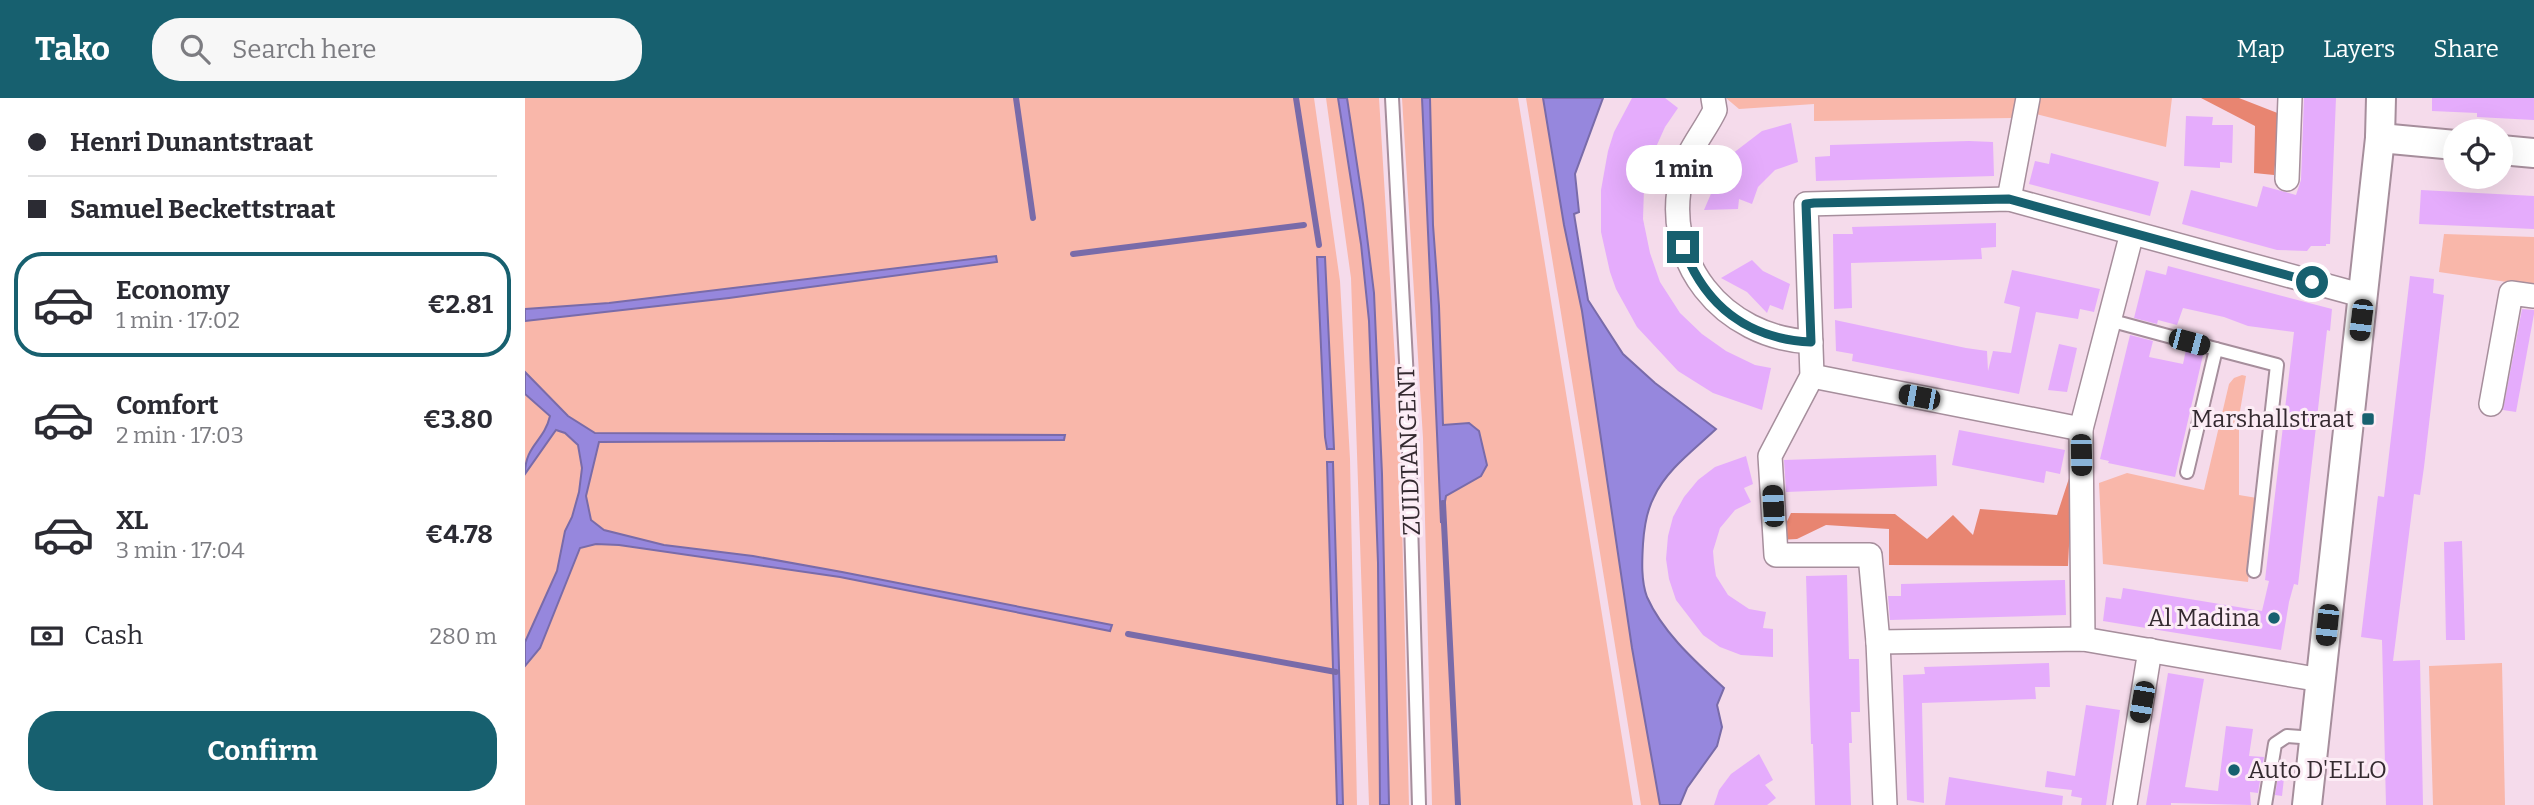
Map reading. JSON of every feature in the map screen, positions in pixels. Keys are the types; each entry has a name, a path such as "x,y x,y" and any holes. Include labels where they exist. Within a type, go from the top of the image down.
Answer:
{"street":[{"path":"1713,98 1715,110 1690,152 1679,190 1679,228 1690,265 1711,297 1740,321 1775,337 1811,342"},
{"path":"2009,199 2028,98"},
{"path":"2287,179 2290,98"},
{"path":"2307,805 2364,296 2380,138 2381,98"},
{"path":"2380,138 2443,144"},
{"path":"2513,151 2534,153"},
{"path":"1885,805 1878,642 1870,555 1776,555 1770,456 1812,376 1806,204 2009,199 2364,296"},
{"path":"2084,639 2081,429 2132,233"},
{"path":"2491,404 2511,293 2534,296"},
{"path":"1812,376 2081,429"},
{"path":"1878,642 2084,639 2321,680"},
{"path":"2125,805 2150,650"}],"lane":[{"name":"ZUIDTANGENT","path":"1392,98 1407,380 1419,805"},
{"path":"2109,320 2277,365 2254,570"},
{"path":"2187,472 2216,349"},
{"path":"2265,805 2274,744 2287,736 2315,738"}],"shaded area":[{"path":"525,98 1314,98 1340,281 1350,459 1357,805 1343,805 1333,462 1327,462 1337,805 525,805","holes":["1317,258 1325,258 1334,438 1334,448 1327,449","579,492 579,520 604,530 660,544 596,544 580,548 565,531"]},
{"path":"1326,98 1338,98 1361,244 1369,321 1378,563 1380,805 1369,805 1351,278"},
{"path":"1338,98 1347,98 1374,293 1382,474 1389,805 1380,805 1378,563 1369,321 1361,244"},
{"path":"1347,98 1379,98 1400,443 1409,805 1389,805 1382,474 1374,293"},
{"path":"1402,98 1422,98 1441,519 1446,496 1439,306 1433,225 1430,98 1518,98 1633,805 1432,805 1423,438"},
{"path":"1422,98 1430,98 1443,425 1469,423 1479,431 1487,465 1481,476 1446,496 1441,523"},
{"path":"1526,98 1543,98 1564,225 1582,311 1632,648 1660,805 1641,805"},
{"path":"1543,98 1603,98 1575,174 1579,212 1574,214 1588,300 1623,354 1655,383 1716,429 1682,460 1659,487 1649,508 1643,538 1644,584 1654,610 1681,646 1724,688 1717,705 1722,727 1717,746 1687,788 1680,805 1660,805 1632,648 1582,311 1564,225"},
{"path":"1726,98 2017,98 2012,118 1814,121 1814,104 1739,109"},
{"path":"2040,98 2172,98 2166,147 2036,114"},
{"path":"2201,98 2239,98 2280,114 2274,175 2254,173 2255,126"},
{"path":"2444,234 2534,237 2534,286 2439,272"},
{"path":"996,256 997,262 729,298 525,321 525,309 609,303"},
{"path":"1317,257 1325,257 1334,449 1327,449 1325,437"},
{"path":"525,372 568,416 595,433 1065,435 1064,440 599,442 586,496 591,520 604,530 664,545 753,556 1112,625 1110,631 840,577 596,544 580,548 540,648 525,666 525,642 557,571 565,531 579,492 582,468 578,445 565,433 556,430 525,474 528,456 544,432 550,416 525,394"},
{"path":"2242,375 2246,376 2239,417 2239,495 2257,498 2248,582 2103,564 2099,483 2127,473 2204,490 2229,384"},
{"path":"1327,462 1333,462 1343,805 1337,805"},
{"path":"2073,466 2068,566 1889,565 1889,529 1826,525 1797,539 1778,540 1791,513 1895,514 1927,539 1953,515 1973,535 1980,509 2057,515"},
{"path":"2502,663 2505,805 2433,805 2429,666"}],"building":[{"path":"1632,98 1665,98 1678,108 1665,127 1652,156 1644,188 1643,219 1660,282 1680,313 1702,334 1726,351 1755,365 1771,368 1762,410 1713,393 1678,371 1637,327 1616,289 1601,232 1601,190 1614,132"},
{"path":"2304,98 2336,98 2330,244 2311,246 2307,251 2277,250 2182,224 2191,190 2257,207 2263,186 2296,195 2301,180"},
{"path":"2432,98 2534,98 2534,120 2432,111"},
{"path":"2186,116 2213,117 2212,125 2233,125 2232,163 2220,162 2220,168 2184,166"},
{"path":"1791,123 1798,162 1775,170 1758,187 1752,204 1739,199 1738,209 1704,210 1719,175 1732,154 1762,131"},
{"path":"1993,142 1994,176 1816,181 1815,157 1830,156 1830,145"},
{"path":"2051,153 2159,182 2150,216 2029,184 2035,161 2049,164"},
{"path":"2421,190 2534,196 2534,229 2419,224"},
{"path":"1996,223 1996,247 1981,248 1982,259 1851,263 1852,308 1834,309 1833,234 1853,234 1852,227"},
{"path":"1752,260 1763,271 1790,284 1783,310 1770,305 1767,313 1747,292 1721,278"},
{"path":"2168,266 2332,309 2330,331 2327,330 2298,585 2294,584 2289,602 2281,650 2103,621 2106,597 2121,599 2123,588 2262,611 2269,581 2265,580 2294,332 2248,326 2224,317 2183,308 2177,325 2158,320 2157,324 2134,318 2146,270 2166,275"},
{"path":"2012,270 2100,289 2094,312 2080,309 2078,319 2036,312 2019,394 1852,361 1853,354 1836,351 1835,320 1987,351 1988,371 1993,351 2011,353 2020,307 2004,303"},
{"path":"2410,276 2434,279 2433,293 2444,295 2424,467 2420,495 2414,494 2393,661 2420,660 2423,805 2386,805 2382,640 2361,637 2378,496 2384,497"},
{"path":"2522,309 2534,310 2534,314 2516,412 2503,410"},
{"path":"2130,335 2153,341 2149,357 2183,364 2186,350 2203,355 2175,477 2100,459"},
{"path":"2059,344 2077,348 2067,392 2048,390"},
{"path":"1959,430 2065,450 2060,474 2046,471 2044,483 1952,465"},
{"path":"1936,455 1937,486 1786,492 1784,460"},
{"path":"1746,456 1753,484 1744,488 1751,502 1735,510 1720,528 1713,551 1714,563 1716,576 1728,595 1749,609 1766,612 1763,628 1773,629 1773,657 1741,655 1720,647 1703,635 1676,600 1666,559 1673,517 1684,497 1698,480 1715,467"},
{"path":"2462,541 2465,640 2446,640 2444,542"},
{"path":"1847,575 1849,659 1859,659 1860,712 1851,712 1851,805 1815,805 1806,576"},
{"path":"2065,580 2066,615 1890,620 1888,596 1901,596 1901,584"},
{"path":"2049,663 2050,687 2035,687 2036,699 1922,703 1924,803 1907,800 1903,675 1925,674 1924,667"},
{"path":"2168,673 2204,679 2185,787 2218,791 2226,726 2253,729 2249,756 2264,757 2258,793 2250,792 2251,805 2146,805"},
{"path":"2086,705 2120,710 2106,805 2081,805 2082,798 2071,796 2072,790 2045,787 2047,771 2075,776"},
{"path":"1759,754 1773,780 1765,785 1776,798 1767,805 1714,805 1719,790 1731,774"},
{"path":"2281,759 2286,760 2282,796 2275,795"},
{"path":"1949,777 2063,796 2062,805 1945,805"}],"waterway":[{"path":"1016,98 1033,218"},
{"path":"1296,98 1319,245"},
{"path":"1073,254 1304,225"},
{"path":"1443,503 1458,805"},
{"path":"1128,634 1336,672"}],"place":[{"name":"Marshallstraat","path":"2368,419"},
{"name":"Al Madina","path":"2274,618"},
{"name":"Auto D'ELLO","path":"2234,770"}],"route":[{"path":"1683,247 1699,282 1725,310 1757,331 1793,341 1811,342 1806,204 1814,203 2009,199 2312,282"}]}
